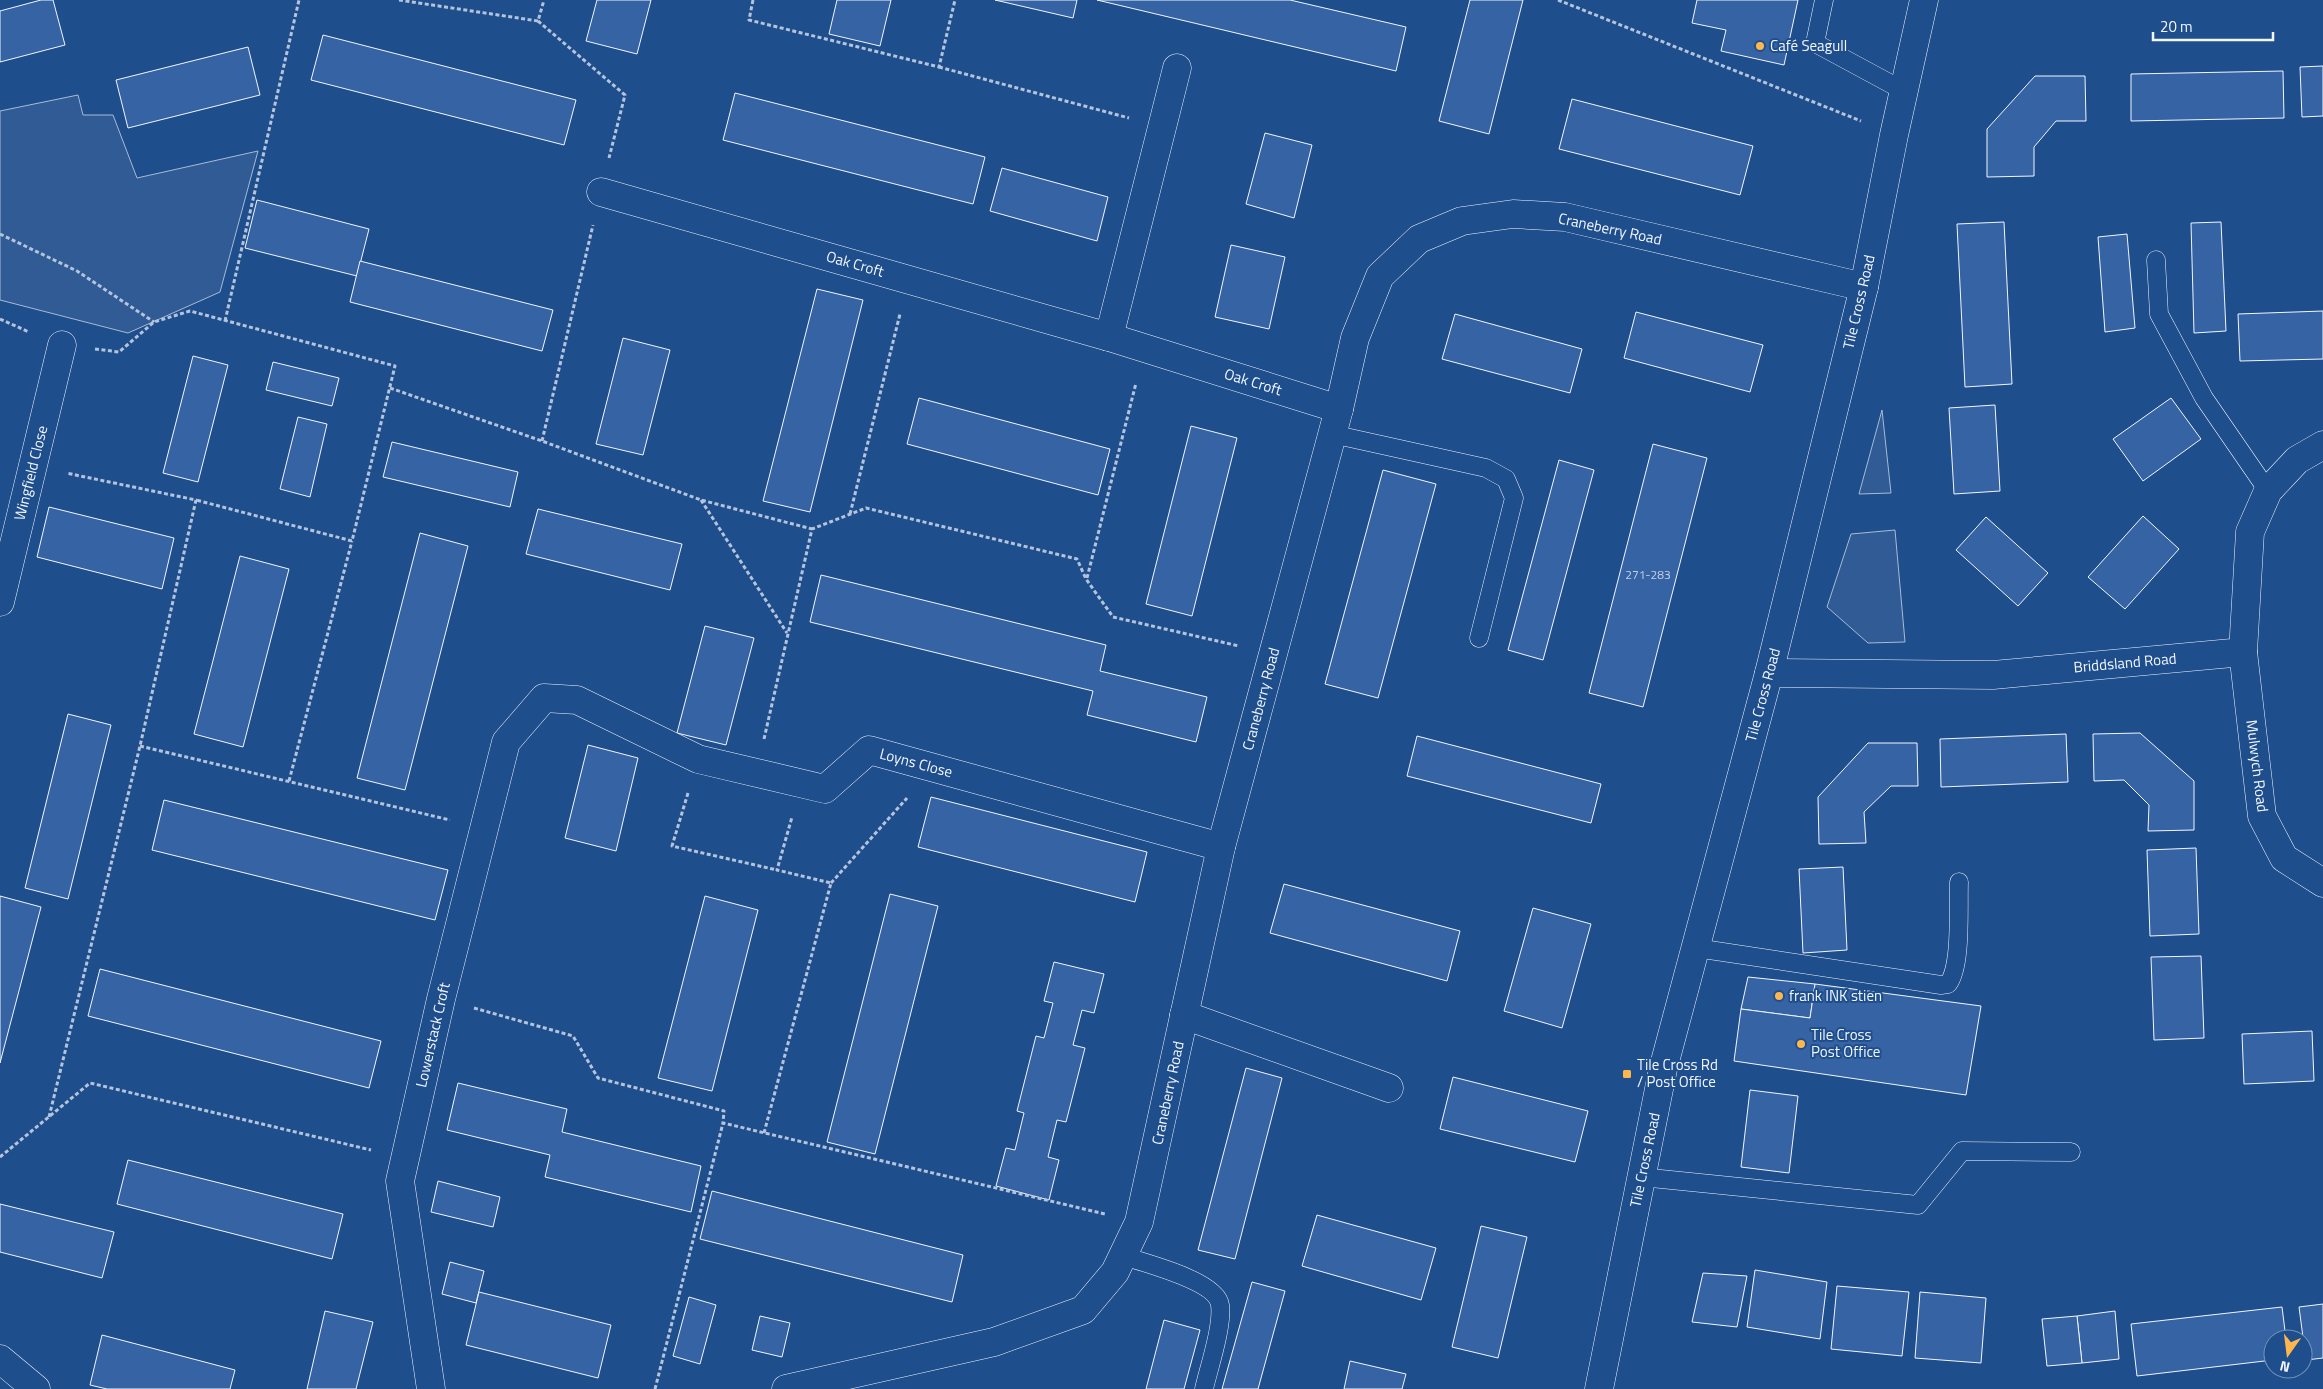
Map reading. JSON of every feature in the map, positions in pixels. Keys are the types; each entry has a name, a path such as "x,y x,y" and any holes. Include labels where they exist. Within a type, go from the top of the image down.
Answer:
{"street":[{"name":"Tile Cross Road","path":"1599,1389 1663,1069 1769,673 1864,287 1894,134 1924,0"},
{"path":"1109,337 1177,68"},
{"name":"Oak Croft","path":"601,192 1145,348 1336,421"},
{"name":"Craneberry Road","path":"786,1389 994,1342 1083,1310 1115,1272 1139,1222 1221,847 1336,421 1355,338 1380,276 1419,239 1462,221 1513,214 1565,217 1864,287"},
{"name":"Wingfield Close","path":"0,602 62,345"},
{"path":"2243,652 2250,532 2268,491 2297,460 2323,445"},
{"name":"Briddsland Road","path":"1769,673 1992,675 2243,652"},
{"name":"Mulwych Road","path":"2243,652 2262,816 2284,858 2323,883"},
{"name":"Loyns Close","path":"544,698 577,700 698,759 756,774 825,789 869,750 1221,847"},
{"name":"Lowerstack Croft","path":"431,1389 400,1181 441,999 506,742 544,698"},
{"path":"1184,1015 1389,1088"},
{"path":"0,1358 36,1389"}],"lane":[{"path":"1824,0 1815,43 1904,91"},
{"path":"2156,260 2159,314 2204,398 2268,491"},
{"path":"1336,421 1486,468 1506,479 1514,498 1479,638"},
{"path":"1696,948 1941,985 1948,984 1954,976 1957,961 1959,882"},
{"path":"1641,1177 1918,1205 1962,1151 2071,1152"},
{"path":"1123,1256 1208,1288 1220,1303 1220,1318 1204,1389"}],"path":[{"path":"225,321 299,0"},
{"path":"399,0 538,21 625,95 542,440"},
{"path":"538,21 544,0"},
{"path":"753,0 749,20 939,67 1162,127"},
{"path":"939,67 955,0"},
{"path":"1558,0 1894,134"},
{"path":"0,234 77,271 154,322"},
{"path":"850,515 908,280"},
{"path":"62,345 118,352 154,322 190,312 396,366 289,781"},
{"path":"1086,579 1145,348"},
{"path":"390,388 542,440 701,500 812,529 866,508 1077,559 1086,579 1113,617 1273,653"},
{"path":"33,466 196,500 352,540"},
{"path":"49,1117 140,746 196,500"},
{"path":"701,500 788,634"},
{"path":"756,774 812,529"},
{"path":"140,746 484,828"},
{"path":"698,759 672,846 831,884"},
{"path":"764,1133 831,884 933,768"},
{"path":"777,870 802,783"},
{"path":"441,999 573,1036 598,1078 724,1111 723,1123 654,1389"},
{"path":"0,1157 90,1083 405,1158"},
{"path":"723,1123 1139,1222"}],"shaded area":[{"path":"78,95 83,115 113,115 137,178 258,151 220,292 128,333 0,300 0,111"},
{"path":"1882,410 1891,493 1859,494"},
{"path":"1895,530 1905,642 1868,643 1827,607 1851,534"}],"building":[{"path":"41,0 53,0 65,45 0,62 0,11"},
{"path":"597,0 651,0 637,54 586,41"},
{"path":"837,0 891,0 880,46 829,34"},
{"path":"995,0 1077,0 1073,18"},
{"path":"1097,0 1290,0 1406,27 1396,71"},
{"path":"1470,0 1523,0 1489,134 1439,121"},
{"path":"1697,0 1798,0 1784,65 1721,51 1726,30 1692,23"},
{"path":"323,35 576,100 564,145 311,80"},
{"path":"248,47 260,95 128,128 116,80"},
{"path":"2323,66 2323,116 2302,117 2300,67"},
{"path":"2283,71 2284,118 2131,121 2131,74"},
{"path":"2035,76 2085,76 2086,121 2056,121 2034,147 2034,176 1987,177 1987,129"},
{"path":"735,93 985,157 973,204 723,140"},
{"path":"1572,99 1753,146 1740,195 1559,149"},
{"path":"1265,133 1312,145 1294,218 1246,204"},
{"path":"1002,168 1108,197 1097,241 990,211"},
{"path":"257,200 369,229 357,276 245,248"},
{"path":"2004,222 2012,384 1965,387 1957,224"},
{"path":"2221,222 2226,331 2194,333 2191,223"},
{"path":"2127,234 2135,328 2105,332 2098,237"},
{"path":"1231,245 1285,257 1269,329 1215,317"},
{"path":"360,261 553,310 542,351 350,302"},
{"path":"817,289 863,300 810,512 763,501"},
{"path":"2323,311 2323,359 2240,361 2238,314"},
{"path":"1636,312 1763,345 1750,392 1624,358"},
{"path":"1455,314 1582,349 1570,393 1442,359"},
{"path":"623,338 670,350 643,455 596,444"},
{"path":"193,356 228,365 198,482 163,473"},
{"path":"273,362 339,378 332,406 266,390"},
{"path":"919,398 1110,449 1098,495 907,444"},
{"path":"2171,398 2201,439 2143,481 2113,439"},
{"path":"1995,405 2000,491 1954,494 1949,408"},
{"path":"298,417 327,424 310,497 280,489"},
{"path":"1191,426 1237,438 1192,616 1146,604"},
{"path":"392,442 518,472 510,507 383,477"},
{"path":"1653,444 1707,458 1643,707 1589,693"},
{"path":"1559,460 1594,470 1543,660 1508,650"},
{"path":"1383,470 1436,484 1378,698 1325,684"},
{"path":"49,507 174,538 162,589 37,557"},
{"path":"538,509 682,544 670,590 526,554"},
{"path":"2143,516 2179,549 2125,609 2088,577"},
{"path":"1986,517 2048,573 2018,606 1956,550"},
{"path":"420,533 468,546 405,790 357,778"},
{"path":"240,556 289,569 243,747 194,734"},
{"path":"821,575 1106,645 1100,671 1207,697 1196,742 1087,715 1093,691 810,622"},
{"path":"705,626 754,638 726,745 677,733"},
{"path":"68,714 111,725 68,899 25,888"},
{"path":"2140,733 2194,781 2194,830 2148,831 2149,805 2124,780 2094,781 2093,734"},
{"path":"2066,734 2068,782 1941,787 1940,739"},
{"path":"1417,736 1601,784 1591,823 1407,776"},
{"path":"1868,743 1917,743 1918,786 1891,786 1864,812 1866,843 1819,844 1818,797"},
{"path":"588,745 638,758 616,851 565,838"},
{"path":"931,797 1147,852 1135,902 918,847"},
{"path":"164,800 448,870 435,920 152,850"},
{"path":"2196,848 2199,934 2150,936 2147,850"},
{"path":"1843,867 1847,950 1803,953 1799,869"},
{"path":"1284,884 1460,931 1447,981 1270,933"},
{"path":"890,894 938,906 875,1154 827,1142"},
{"path":"0,896 41,907 0,1063"},
{"path":"705,896 758,910 712,1091 658,1078"},
{"path":"1533,908 1591,924 1562,1028 1504,1011"},
{"path":"2201,956 2204,1038 2154,1040 2151,957"},
{"path":"1054,962 1104,974 1094,1013 1082,1010 1073,1045 1085,1048 1066,1122 1057,1120 1048,1157 1059,1160 1049,1200 996,1186 1006,1148 1015,1150 1024,1113 1017,1111 1036,1036 1044,1038 1053,1003 1044,1001"},
{"path":"100,969 381,1041 369,1088 88,1016"},
{"name":"frank INK stien","path":"1748,977 1815,984 1810,1018 1741,1009"},
{"path":"1815,984 1981,1006 1966,1095 1734,1061 1741,1009 1810,1018"},
{"path":"2312,1031 2314,1081 2244,1084 2242,1034"},
{"path":"1246,1068 1282,1078 1235,1259 1198,1250"},
{"path":"1453,1077 1588,1111 1575,1162 1440,1129"},
{"path":"458,1083 567,1109 562,1132 701,1166 691,1212 545,1177 550,1155 447,1130"},
{"path":"1750,1090 1798,1096 1789,1173 1741,1167"},
{"path":"128,1160 343,1214 332,1259 117,1204"},
{"path":"438,1181 500,1197 493,1227 431,1212"},
{"path":"712,1191 963,1255 952,1302 700,1239"},
{"path":"0,1204 114,1232 102,1278 0,1252"},
{"path":"1317,1215 1436,1248 1421,1300 1302,1266"},
{"path":"1481,1226 1527,1237 1498,1358 1452,1347"},
{"path":"450,1262 484,1271 476,1303 442,1294"},
{"path":"1755,1270 1827,1282 1820,1339 1747,1327"},
{"path":"1703,1273 1747,1276 1737,1327 1692,1322"},
{"path":"1252,1282 1285,1291 1258,1389 1222,1389"},
{"path":"1837,1286 1909,1292 1902,1356 1831,1349"},
{"path":"479,1292 611,1325 598,1378 466,1345"},
{"path":"1920,1292 1986,1298 1981,1363 1915,1358"},
{"path":"689,1297 716,1305 700,1364 673,1356"},
{"path":"2323,1304 2323,1358 2313,1359 2313,1329 2302,1329 2299,1307"},
{"path":"2282,1307 2285,1329 2263,1329 2263,1361 2137,1376 2131,1324"},
{"path":"325,1311 373,1322 356,1389 307,1389"},
{"path":"2115,1311 2119,1359 2082,1363 2077,1316"},
{"path":"760,1316 790,1323 782,1357 752,1350"},
{"path":"2077,1316 2082,1363 2047,1366 2042,1319"},
{"path":"1164,1320 1200,1330 1184,1389 1146,1389"},
{"path":"102,1335 235,1370 230,1389 107,1389 90,1385"},
{"path":"1350,1361 1406,1374 1402,1389 1344,1389"}],"place":[{"name":"Café Seagull","path":"1760,46"},
{"name":"frank INK stien","path":"1779,996"},
{"name":"Tile Cross Post Office","path":"1801,1044"},
{"name":"Tile Cross Rd / Post Office","path":"1627,1074"}]}
